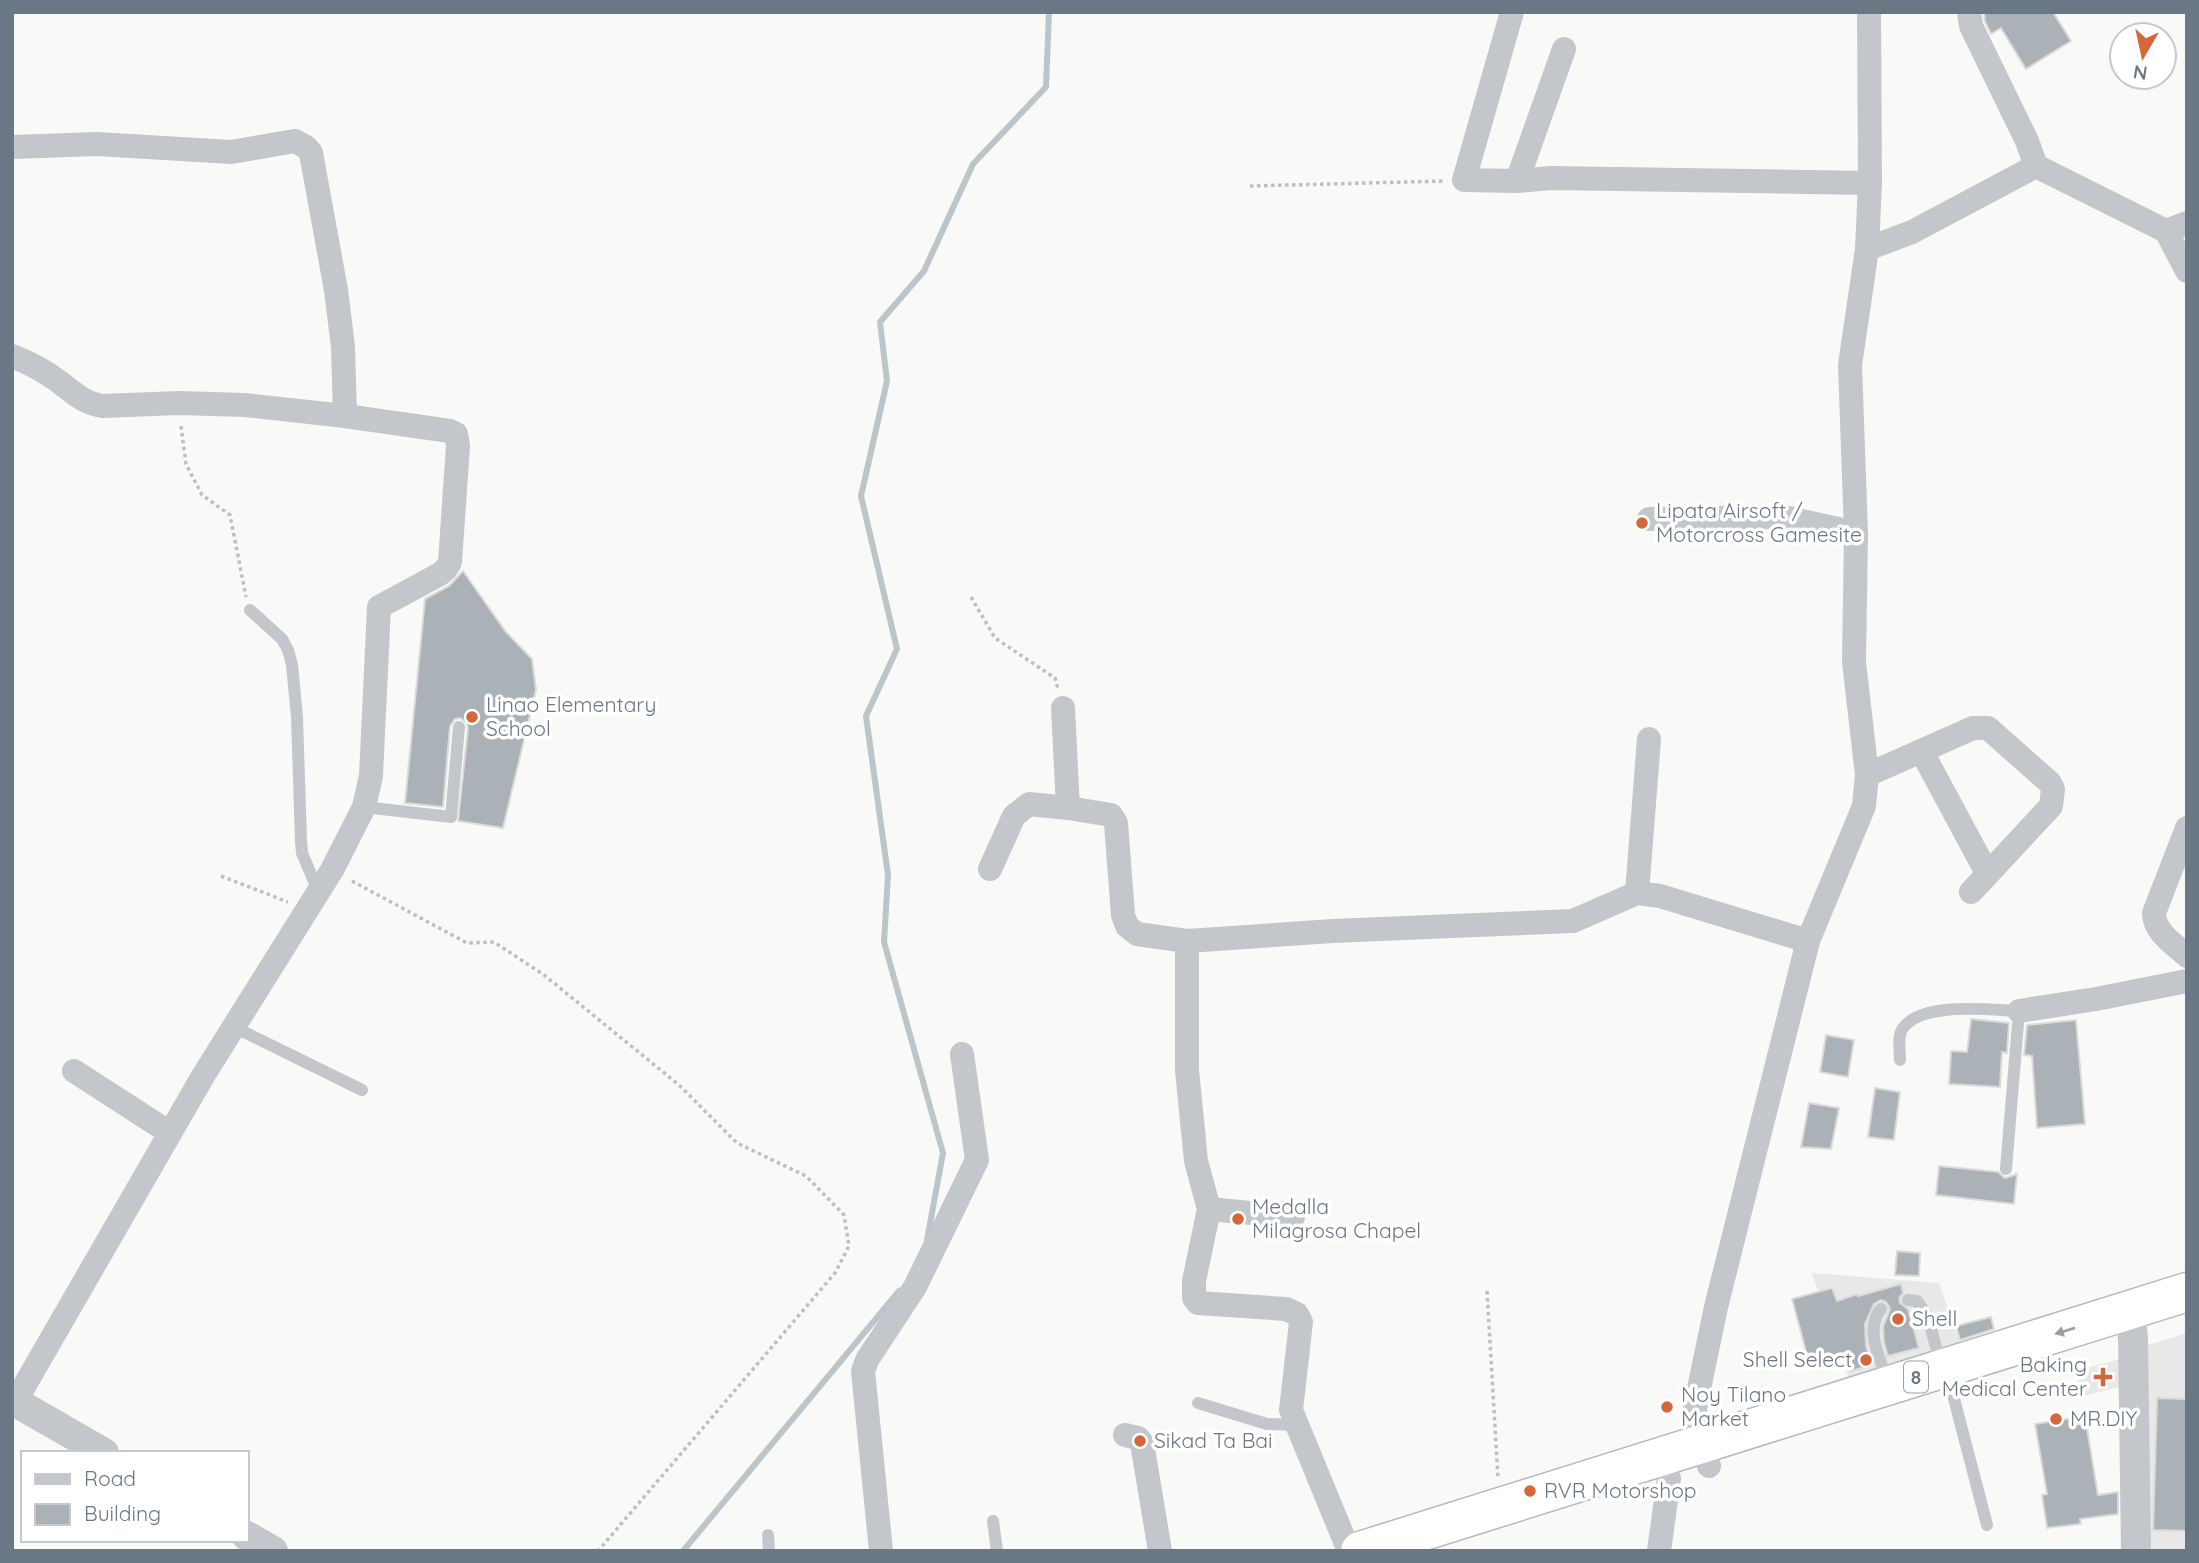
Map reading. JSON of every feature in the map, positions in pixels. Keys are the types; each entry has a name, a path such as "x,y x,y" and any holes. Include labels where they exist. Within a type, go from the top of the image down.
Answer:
{"highway":[{"name":"8","path":"2132,1324 2187,1292"},
{"name":"8","path":"1360,1551 1500,1508 1706,1455 2132,1324 2187,1319"},
{"name":"8","path":"1437,1551 1670,1478 1706,1455 1889,1386 1947,1379"}],"street":[{"path":"1512,12 1464,180 1517,181 1551,178 1870,183"},
{"path":"1706,1455 1695,1408 1710,1333 1808,941 1864,806 1867,775 1854,662 1856,533 1850,365 1867,249 1870,183 1869,12"},
{"path":"1969,12 1970,26 2027,141 2036,166 2176,227 2187,271"},
{"path":"1517,181 1564,49"},
{"path":"12,146 97,145 230,152 295,141 306,147 311,153 336,290 343,347 345,416"},
{"path":"1867,249 1912,232 2036,166"},
{"path":"12,356 57,380 78,398 90,404 245,405 345,416 450,430 456,434 458,446 450,562 440,574 382,604 378,611 371,776 364,807 332,870 203,1076 14,1401 101,1451"},
{"path":"1649,519 1784,517 1856,533"},
{"path":"1063,708 1068,808"},
{"path":"1867,775 1973,728 1988,728 2050,783 2053,789 2051,806 1971,891"},
{"path":"1637,893 1649,739"},
{"path":"1922,752 1987,873"},
{"path":"990,869 1013,816 1029,804 1111,815 1116,823 1123,915 1127,926 1136,934 1187,941 1333,931 1573,922 1637,893 1660,896 1808,941"},
{"path":"2187,828 2154,919 2157,927 2187,956"},
{"path":"1187,941 1186,1070 1196,1161 1209,1209 1194,1281 1194,1298 1198,1303 1286,1309 1297,1314 1301,1322 1291,1401 1296,1425 1349,1551"},
{"path":"2019,1011 2187,981"},
{"path":"881,1551 863,1371 915,1287 977,1160 962,1054"},
{"path":"74,1071 170,1133"},
{"path":"1209,1209 1293,1217"},
{"path":"2132,1324 2136,1551"},
{"path":"1125,1435 1138,1438 1142,1444 1160,1551"},
{"path":"1659,1551 1670,1478"},
{"path":"248,1537 272,1551"}],"lane":[{"path":"248,605 282,639 289,650 297,717 302,853 312,900"},
{"path":"364,807 451,817 459,727"},
{"path":"1900,1060 1900,1039 1904,1027 1925,1013 1949,1010 2019,1011 2006,1169"},
{"path":"234,1027 362,1090"},
{"path":"1908,1300 1917,1301 1927,1315 1987,1525"},
{"path":"1881,1309 1874,1322 1875,1344 1889,1386"},
{"path":"1198,1404 1267,1424 1296,1425"},
{"path":"993,1521 997,1551"},
{"path":"768,1535 769,1551"}],"path":[{"path":"1250,186 1464,180"},
{"path":"179,403 186,464 202,495 230,514 248,605"},
{"path":"971,597 995,638 1055,678 1063,708"},
{"path":"332,870 467,943 494,942 544,975 679,1085 737,1143 806,1176 844,1215 849,1245 835,1273 598,1551"},
{"path":"221,876 261,890 312,900"},
{"path":"1487,1291 1500,1508"}],"shaded area":[{"path":"1812,1273 1939,1283 1962,1349 1850,1382"},
{"path":"2187,1333 2187,1551 2149,1551 2148,1345"},
{"name":"Baking Medical Center","path":"2128,1357 2130,1384 2084,1396 2075,1371"}],"building":[{"path":"1984,12 2053,12 2071,41 2026,69 2001,28 1991,34"},
{"name":"Linao Elementary School","path":"463,571 506,632 532,659 536,690 503,828 458,821 468,728 467,723 460,718 455,719 450,726 443,807 405,803 425,599 449,586"},
{"path":"1971,1019 2009,1023 2007,1053 2002,1052 2000,1087 1949,1084 1951,1051 1967,1052"},
{"path":"2076,1020 2085,1124 2037,1128 2032,1056 2024,1055 2027,1025"},
{"path":"1826,1035 1854,1040 1848,1077 1820,1072"},
{"path":"1875,1088 1900,1092 1894,1140 1868,1137"},
{"path":"1809,1103 1839,1108 1831,1149 1801,1147"},
{"path":"1939,1166 1998,1172 2005,1178 2017,1174 2014,1204 1936,1195"},
{"path":"1897,1251 1920,1253 1919,1276 1895,1275"},
{"path":"1901,1284 1903,1293 1899,1298 1900,1303 1908,1309 1919,1348 1888,1356 1883,1327 1890,1309 1886,1302 1881,1300 1874,1304 1865,1324 1866,1346 1872,1364 1850,1372 1844,1353 1813,1361 1812,1354 1807,1355 1792,1299 1832,1288 1837,1301"},
{"path":"1991,1317 1994,1329 1960,1340 1956,1326"},
{"path":"2157,1398 2187,1399 2187,1531 2153,1530"},
{"path":"2085,1416 2098,1495 2118,1492 2118,1514 2080,1519 2081,1524 2047,1528 2042,1495 2047,1494 2035,1424"}],"waterway":[{"path":"927,1240 943,1153 884,942 888,875 866,716 897,649 861,496 887,381 880,322 924,271 973,164 1046,87 1049,12"},
{"path":"683,1551 899,1291"}],"place":[{"name":"Lipata Airsoft / Motorcross Gamesite","path":"1642,523"},
{"name":"Linao Elementary School","path":"472,717"},
{"name":"Medalla Milagrosa Chapel","path":"1238,1219"},
{"name":"Shell","path":"1898,1319"},
{"name":"Shell Select","path":"1866,1360"},
{"name":"Baking Medical Center","path":"2103,1377"},
{"name":"Noy Tilano Market","path":"1667,1407"},
{"name":"MR.DIY","path":"2056,1419"},
{"name":"Sikad Ta Bai","path":"1140,1441"},
{"name":"RVR Motorshop","path":"1530,1491"}]}
